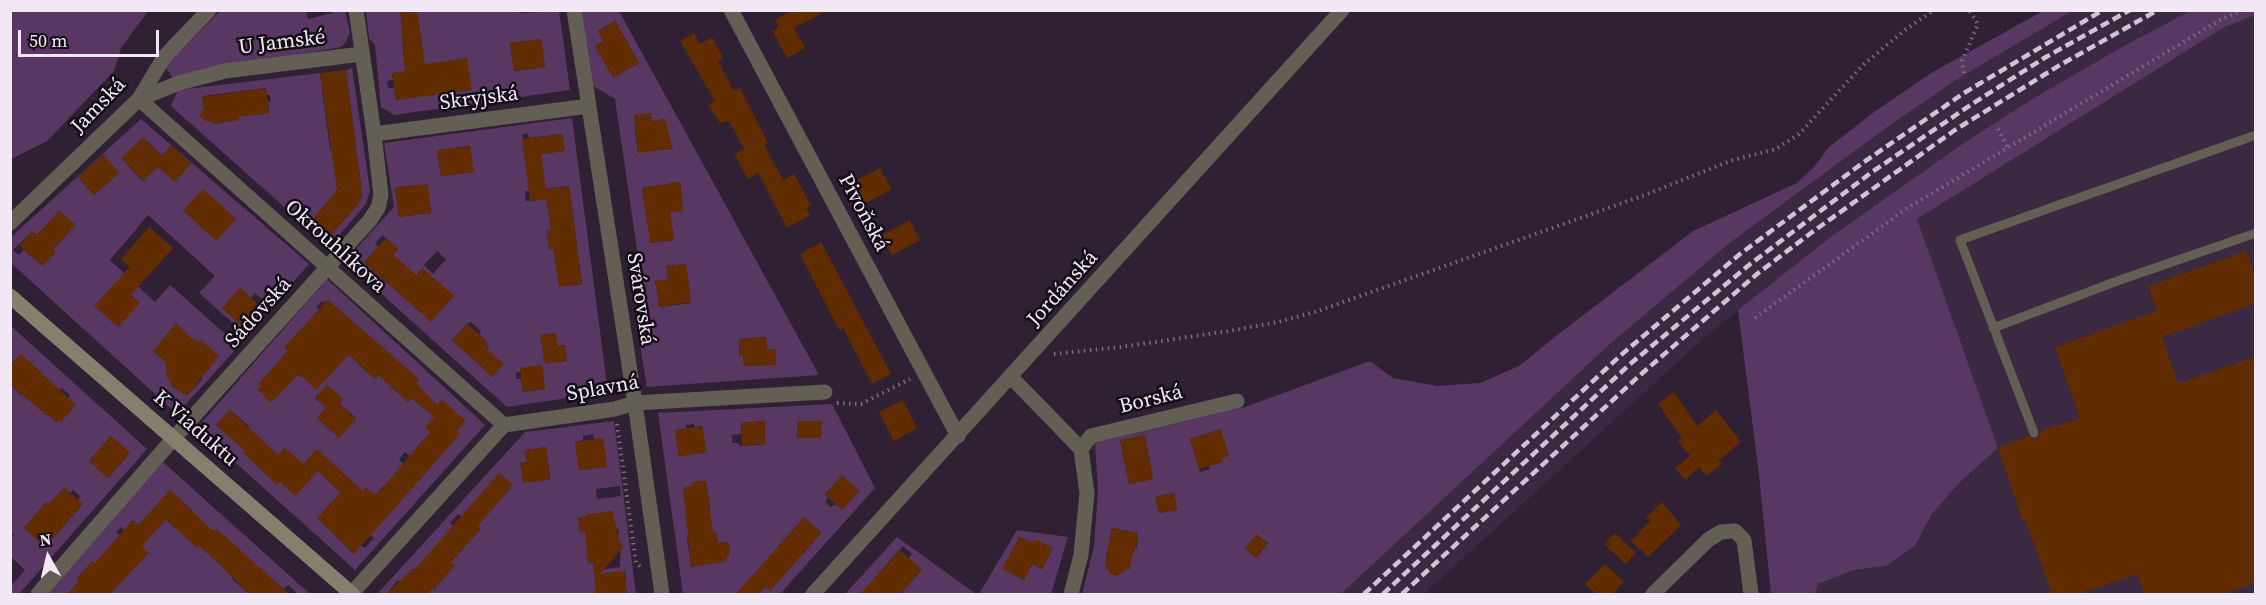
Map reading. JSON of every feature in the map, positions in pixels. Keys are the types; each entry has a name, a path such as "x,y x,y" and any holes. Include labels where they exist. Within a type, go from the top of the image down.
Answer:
{"street":[{"name":"Jamská","path":"10,223 139,99 164,57 209,10"},
{"name":"Sádovská","path":"38,594 378,208 381,195 356,10"},
{"name":"Svárovská","path":"574,10 662,594"},
{"name":"Pivoňská","path":"731,10 958,436"},
{"name":"Jordánská","path":"813,594 1026,362 1342,10"},
{"name":"U Jamské","path":"139,99 179,83 225,71 362,54"},
{"name":"Okrouhlíkova","path":"139,99 504,425"},
{"name":"Skryjská","path":"374,134 589,106"},
{"name":"K Viaduktu","path":"10,296 352,594"},
{"path":"1011,377 1082,449 1087,494 1081,555 1071,594"},
{"name":"Splavná","path":"504,425 615,410 635,403 825,392"},
{"name":"Borská","path":"1082,449 1091,436 1237,401"},
{"path":"352,594 504,425"},
{"path":"1653,594 1708,540 1721,532 1735,531 1744,540 1751,594"}],"lane":[{"path":"2034,433 1959,240 2256,135"},
{"path":"1993,328 2120,279 2256,233"}],"path":[{"path":"1026,362 1058,353 1239,329 1278,322 1318,311 1645,195 1730,161 1776,149 1799,134 1863,65 1905,30 1934,10"},
{"path":"1964,73 1962,61 1978,24 1969,10"},
{"path":"1755,318 1906,209 2220,20 2242,10"},
{"path":"1998,129 2008,148"},
{"path":"825,392 837,403 861,404 925,372"},
{"path":"615,410 636,562 648,574"}],"shaded area":[{"path":"11,10 148,11 121,48 114,71 47,141 11,159"},
{"path":"519,10 520,13 559,11 570,90 394,115 381,107 375,45 369,38 366,11","holes":["421,34 422,45 405,68 402,37","541,39 545,67 514,71 510,43","440,62 472,90 445,94","392,73 418,97 396,100 394,88 388,88 387,81 393,80"]},
{"path":"2192,10 2255,11 2255,15 2223,28 1917,219 1998,448 1959,483 1931,515 1915,546 1886,566 1854,570 1818,584 1815,594 1771,594 1759,475 1738,310 1833,235 1964,143 2029,101 2120,48"},
{"path":"220,11 306,11 308,19 332,13 332,11 345,11 350,32 341,47 172,77 165,66"},
{"path":"581,11 619,11 819,375 647,387 635,315 646,311 615,99 590,84","holes":["615,21 639,63 613,77 595,46 604,41 598,31","665,119 638,153 635,132 654,129 653,121","680,182 683,210 670,212 674,240 651,243 642,188","686,264 691,303 660,307 655,281 673,279 666,266","766,337 767,350 775,349 776,364 744,366 743,356 739,356 739,339"]},
{"path":"2043,11 2072,11 1956,80 1890,125 1731,242 1610,344 1341,594 1082,594 1094,547 1098,490 1095,443 1248,406 1370,361 1393,378 1437,386 1480,383 1519,366 1693,231 1797,183 1814,167 1829,147 1874,112 1931,73","holes":["1221,429 1222,458 1209,466 1210,469 1200,472 1190,439","1145,435 1153,479 1129,484 1120,440","1174,493 1177,510 1159,513 1155,497","1112,528 1138,533 1137,548 1134,548 1129,569 1121,568 1117,576 1111,574 1111,566 1105,564","1256,535 1268,543 1256,558 1245,549"]},
{"path":"2072,11 2192,11 2120,48 2029,101 1964,143 1833,235 1704,338 1424,594 1341,594 1610,344 1731,242 1889,125 1956,80"},
{"path":"2255,15 2255,594 1815,594 1818,584 1854,570 1886,566 1915,546 1931,515 1959,483 1998,448 1916,219 2223,28"},
{"path":"352,68 370,190 366,204 329,247 171,106 178,90 320,73 330,150 356,147 346,70","holes":["265,88 271,101 268,102 269,113 239,116 239,120 214,124 213,120 206,121 203,96","357,155 361,184 358,185 359,193 362,194 360,201 331,235 313,219 337,188 333,159"]},
{"path":"572,118 608,392 507,407 345,261 394,207 384,143","holes":["522,134 528,134 529,138 562,134 564,151 539,154 523,139","470,146 473,172 441,176 437,150","415,185 418,205 430,203 431,213 399,217 395,188","569,186 577,245 549,249 547,231 551,230 546,195 538,200 526,201 525,191","383,235 398,249 393,255 405,265 388,284 364,262 378,247 375,243","437,251 446,259 433,274 424,265","579,261 582,284 559,287 556,264","471,322 481,331 479,334 489,347 478,360 472,358 452,340","555,333 557,346 565,345 567,361 557,362 556,358 544,360 541,335","542,366 545,389 523,392 521,379 516,379 516,373"]},
{"path":"141,119 309,264 246,335 199,293 215,276 148,215 110,260 155,302 170,285 239,346 177,414 11,263 10,238","holes":["149,142 162,156 171,145 191,164 175,181 166,160 142,181 126,163","103,155 119,173 94,195 78,177","59,211 75,225 53,250 43,266 24,250 19,255 13,250 32,232 37,235","117,282 139,302 118,327 95,306","240,288 251,298 255,293 262,299 258,304 262,308 222,308","194,338 198,342 200,340 202,379 190,393 184,393 172,386 171,382 183,351"]},
{"path":"327,279 485,425 355,570 197,428","holes":["328,300 354,323 313,316 319,310 316,307 322,301 324,303","367,334 387,351 384,355 390,361 375,379 358,364 366,354 357,346","284,347 309,369 301,377 281,358 288,351","419,379 416,383 420,388 408,402 390,386","327,385 343,399 339,403 356,418 339,438 317,418 326,408 315,398","230,410 249,426 235,442 216,425","422,441 433,464 419,481 402,465 399,459 405,452 410,456","285,448 299,461 280,482 263,472","383,486 386,488 385,518 360,495 366,488 375,495","357,523 374,538 365,548 361,545 354,554 335,536"]},
{"path":"11,326 147,449 19,594 10,594 11,586 25,570 11,557 11,539 14,535 10,531 11,385 20,394 18,397 40,372 21,354 11,365","holes":["62,388 70,395 57,422 40,409","111,436 130,453 108,478 89,461","64,488 70,493 73,490 80,496 78,500 83,504 45,547 24,528 46,502 49,504"]},
{"path":"832,404 875,488 780,594 759,594 765,587 785,574 740,591 743,594 683,594 658,413","holes":["765,421 765,444 739,446 739,443 732,443 732,435 741,434 741,423","686,425 702,426 706,452 679,456 675,430 686,428","842,476 859,491 842,510 835,504 831,507 825,502 828,498 825,494","706,481 710,509 701,510 687,521 684,488 692,486 692,482","804,517 821,533 803,554","716,532 718,543 728,542 730,553 691,567 687,537"]},
{"path":"614,421 636,594 627,594 627,592 611,594 427,594 433,588 438,591 435,588 455,565 412,569 404,585 398,580 389,591 392,594 379,592 525,432","holes":["593,434 594,439 603,438 606,467 579,470 575,442 583,440 583,436","546,447 550,478 530,482 528,469 521,470 520,463 527,462 525,450","499,473 513,485 489,513 483,492","620,486 621,496 597,499 596,489","612,511 619,534 616,537 621,543 620,567 594,571 593,563 588,563 588,531 580,532 578,518","458,514 481,529 459,553 445,541 454,527 450,523","625,571 626,581 596,585 595,575"]},
{"path":"163,462 310,594 298,594 288,585 284,589 276,583 265,594 110,594 118,585 92,562 77,578 79,581 71,590 75,594 43,594","holes":["170,490 192,510 175,528 154,508","133,520 143,529 142,546 116,533 121,527 124,530","211,529 264,573 247,592 232,579 232,575 197,544"]},
{"path":"1017,530 1068,537 1051,594 979,594","holes":["1019,537 1053,548 1042,569 1032,564 1024,580 1003,569"]},
{"path":"897,537 976,594 900,594 845,594","holes":["903,546 912,554 909,558 922,570 900,594 878,574"]}],"building":[{"path":"400,10 417,10 425,64 467,58 472,90 396,100 392,73 405,71"},
{"path":"792,10 828,10 794,28 805,48 787,58 772,31 779,27 775,20"},
{"path":"615,21 639,63 613,78 595,46 604,41 598,31"},
{"path":"694,33 700,44 712,37 723,58 718,61 734,91 740,88 768,143 764,145 783,180 794,174 811,206 807,208 810,215 787,228 758,173 748,179 734,154 744,149 729,121 720,123 708,105 715,101 680,41"},
{"path":"541,39 545,67 514,71 510,43"},
{"path":"346,70 362,194 359,204 331,235 313,219 337,190 320,73"},
{"path":"266,88 269,113 239,117 239,120 214,124 199,116 204,109 202,97"},
{"path":"651,113 652,121 665,119 673,149 638,153 634,115"},
{"path":"562,134 565,151 541,154 546,189 569,186 582,284 559,287 553,248 549,249 547,231 551,230 546,199 530,201 522,139"},
{"path":"143,137 162,156 171,145 191,164 175,182 158,167 143,181 121,158"},
{"path":"470,146 474,172 441,176 437,150"},
{"path":"104,155 119,173 94,195 78,177"},
{"path":"880,168 892,189 864,204 853,182"},
{"path":"680,182 683,211 670,212 674,240 650,243 642,188"},
{"path":"428,184 431,213 399,217 395,188"},
{"path":"203,189 236,219 216,241 183,211"},
{"path":"59,211 76,225 53,249 56,252 43,266 20,246 32,231 37,235"},
{"path":"910,220 920,240 892,255 881,236"},
{"path":"149,227 173,248 131,295 140,303 118,327 94,306 130,267 121,259"},
{"path":"386,238 398,249 393,255 416,275 422,268 454,296 431,322 364,262"},
{"path":"821,242 891,374 872,384 843,328 839,330 800,254"},
{"path":"2246,251 2256,278 2256,303 2162,337 2178,384 2256,356 2256,583 2223,594 2144,594 2137,574 2079,594 2052,594 2025,520 2023,521 1998,448 2028,436 2036,439 2040,437 2040,431 2080,418 2055,347 2157,311 2148,286"},
{"path":"686,264 691,302 659,307 655,281 668,279 666,266"},
{"path":"240,288 262,308 244,328 222,308"},
{"path":"328,300 419,379 416,383 437,405 442,400 466,421 457,431 460,434 354,554 317,518 340,493 318,471 295,496 280,482 277,485 216,425 230,410 278,455 285,448 303,464 317,449 363,491 366,488 375,495 384,486 430,432 425,427 434,417 411,398 408,402 378,375 375,379 349,355 316,390 299,374 271,403 257,389 261,386 259,383 288,351 284,347"},
{"path":"176,323 193,340 194,338 198,342 200,339 219,356 187,396 172,386 167,378 166,363 153,351"},
{"path":"467,324 487,342 485,344 489,348 487,349 504,364 492,377 452,340"},
{"path":"556,333 557,346 565,345 567,361 545,364 540,335"},
{"path":"766,337 767,350 775,349 776,365 744,366 743,356 739,357 739,339"},
{"path":"21,354 76,405 61,422 46,415 10,385 10,365"},
{"path":"542,365 545,389 523,392 520,368"},
{"path":"327,385 343,399 339,403 356,419 339,438 317,418 326,408 315,399"},
{"path":"1674,392 1697,426 1716,410 1739,439 1740,443 1719,460 1722,464 1706,476 1699,467 1685,480 1675,468 1690,456 1678,441 1682,438 1658,404"},
{"path":"903,400 917,428 894,441 879,412"},
{"path":"765,421 765,444 742,446 741,423"},
{"path":"797,421 822,421 821,438 797,438"},
{"path":"702,426 707,452 679,457 675,430"},
{"path":"1221,429 1229,456 1222,458 1223,462 1199,469 1190,439"},
{"path":"1145,435 1153,479 1129,484 1120,440"},
{"path":"111,436 130,453 107,478 89,461"},
{"path":"603,438 607,467 579,470 575,442"},
{"path":"546,447 550,480 523,483 520,463 527,462 525,450"},
{"path":"499,473 513,485 478,526 481,529 451,562 455,565 434,589 427,594 387,594 412,569 414,570"},
{"path":"842,475 859,491 842,510 825,495"},
{"path":"706,481 713,533 716,532 718,543 728,542 730,553 725,562 691,567 683,488 692,486 692,482"},
{"path":"64,488 83,504 45,547 24,528 46,502 49,504"},
{"path":"170,490 214,532 217,529 289,594 249,594 216,561 199,546 197,548 166,519 142,546 149,553 110,594 67,594 92,561 94,564 133,520 138,525"},
{"path":"1174,493 1177,510 1159,513 1155,497"},
{"path":"1662,502 1681,525 1648,557 1631,541 1650,521 1646,518"},
{"path":"612,511 620,543 624,546 600,574 624,571 627,594 596,594 593,563 588,564 585,532 580,533 578,518"},
{"path":"804,517 821,533 770,591 765,587 759,594 736,594"},
{"path":"1112,528 1138,533 1130,567 1117,576 1111,574 1105,566"},
{"path":"1615,533 1636,553 1625,564 1604,544"},
{"path":"1256,534 1268,543 1256,558 1245,549"},
{"path":"1019,537 1031,542 1038,540 1053,548 1042,569 1032,564 1024,580 1002,569"},
{"path":"900,550 922,570 900,594 860,594"},
{"path":"1605,564 1624,582 1612,594 1596,594 1585,584"}],"railway":[{"path":"1364,594 1621,355 1740,254 1864,162 1964,93 2103,10"},
{"path":"1383,594 1629,365 1749,265 1872,172 1972,104 2046,57 2130,10"},
{"path":"1402,594 1639,376 1757,274 1955,130 2060,65 2158,10"}]}
